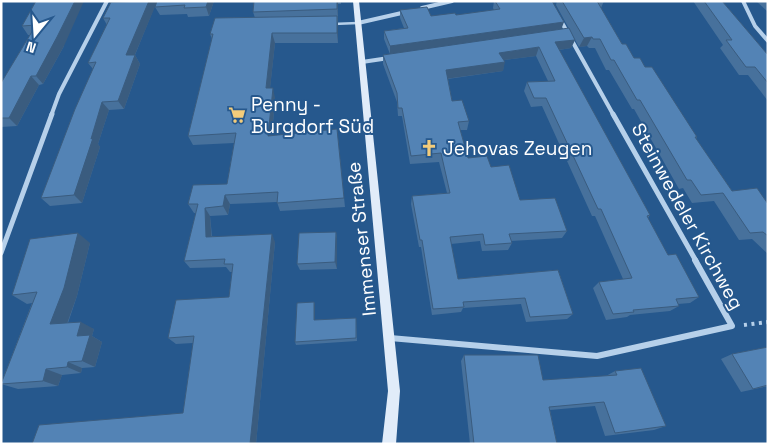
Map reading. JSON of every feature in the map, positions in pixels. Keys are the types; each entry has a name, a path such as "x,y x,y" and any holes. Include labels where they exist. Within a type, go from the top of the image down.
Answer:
{"main road":[{"name":"Immenser Straße","path":"356,1 394,391 389,444"}],"street":[{"path":"1,253 59,94 107,1"},
{"path":"358,23 452,1"},
{"path":"743,1 755,26 768,41"},
{"name":"Steinwedeler Kirchweg","path":"389,338 597,356 732,326 558,17"},
{"path":"558,34 568,33"},
{"path":"362,62 391,58"}],"lane":[{"path":"329,24 358,23"}],"path":[{"path":"732,326 768,322"}],"building":[{"path":"36,1 75,1 36,76 31,76 9,118 1,118 1,83 36,25 22,26"},
{"path":"149,1 126,55 135,55 118,101 102,102 91,139 93,138 74,195 41,198 75,109 96,62 88,63 110,18 103,18 111,2"},
{"path":"157,1 208,1 206,7 184,8 185,5 155,7"},
{"path":"254,1 337,1 337,9 253,12"},
{"path":"495,1 552,1 564,22 390,46 384,31 408,28 400,10 427,7 431,16 455,13 456,15 500,9"},
{"path":"562,1 597,1 622,44 626,44 634,58 640,58 645,67 652,67 697,137 695,137 732,191 757,188 768,204 768,236 763,232 750,233 723,193 701,195 691,180 687,180 640,100 637,100 600,39 584,38"},
{"path":"704,1 722,1 768,55 768,83 755,67 746,67 726,40 732,40"},
{"path":"337,16 337,33 272,33 266,88 273,88 268,136 337,129 344,198 277,203 278,192 225,195 223,206 205,208 206,237 272,234 250,444 32,444 39,425 183,413 194,336 168,338 176,300 229,297 233,264 224,264 225,259 184,261 198,204 188,204 193,185 227,184 236,133 188,136 213,34 210,34 215,18"},
{"path":"569,28 575,40 555,42 650,215 647,216 668,255 676,254 699,297 676,299 679,306 633,310 634,312 613,314 599,282 632,278 601,209 598,209 546,98 534,98 527,82 555,81 539,47 499,53 505,62 446,70 452,101 462,100 469,121 458,122 468,158 487,156 491,167 509,165 520,200 555,198 567,231 509,234 512,243 485,245 483,234 450,237 458,279 558,270 573,314 530,317 525,298 463,302 464,307 433,309 422,240 420,240 412,196 450,193 441,153 411,156 402,108 398,108 397,93 383,55"},
{"path":"336,232 335,262 297,264 299,233"},
{"path":"78,233 64,288 50,324 81,322 77,336 90,335 82,361 68,362 67,367 46,369 43,381 1,384 37,292 12,295 30,239"},
{"path":"314,302 314,320 356,318 356,338 295,342 297,303"},
{"path":"768,347 768,385 753,389 732,354"},
{"path":"464,355 538,355 543,380 617,375 615,371 641,368 666,426 615,433 604,402 549,407 557,444 474,444"}],"place":[{"name":"Penny - Burgdorf Süd","path":"237,115"},
{"name":"Jehovas Zeugen","path":"429,148"}]}
